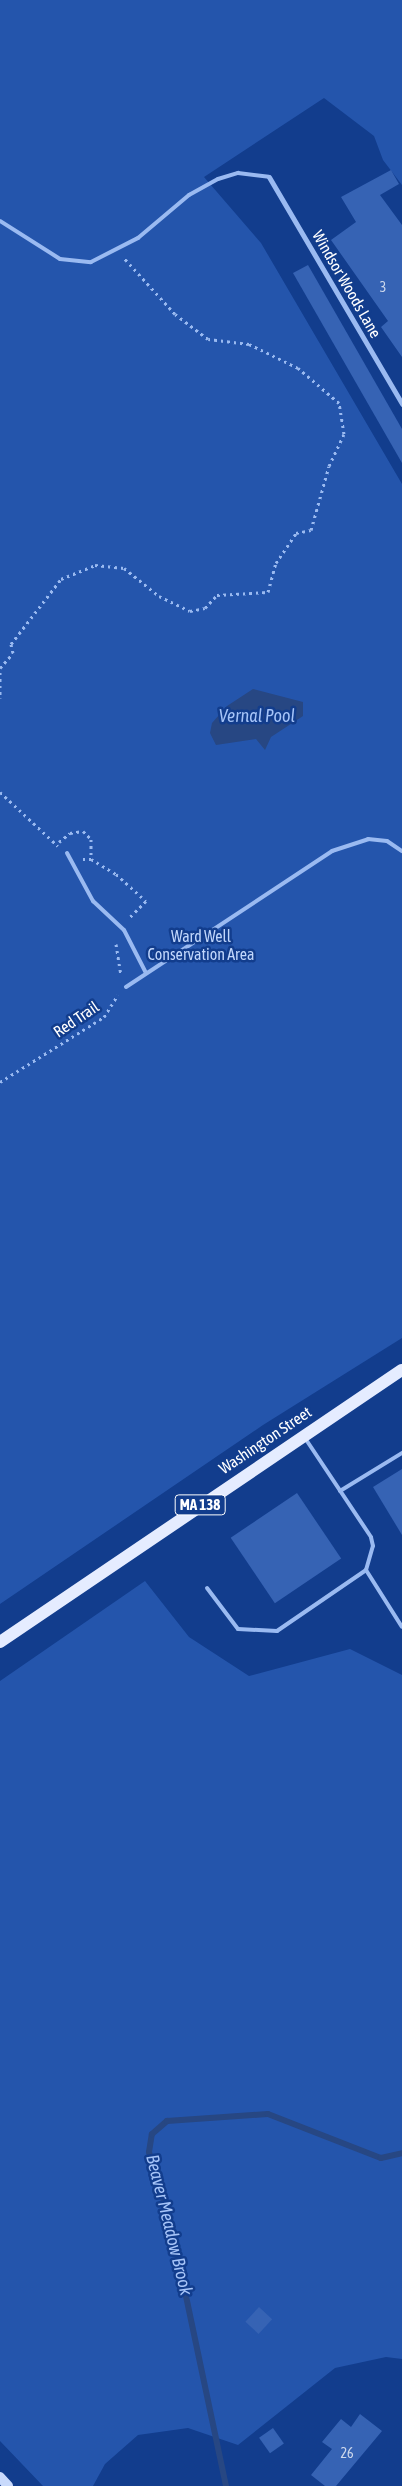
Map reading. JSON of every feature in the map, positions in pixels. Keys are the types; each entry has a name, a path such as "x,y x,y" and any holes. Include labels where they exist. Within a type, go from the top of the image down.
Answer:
{"main road":[{"name":"Washington Street","path":"0,1642 302,1434 402,1370"}],"street":[{"name":"Windsor Woods Lane","path":"269,177 402,404"},
{"path":"0,2477 8,2486"}],"lane":[{"path":"0,221 60,259 90,262 138,238 189,195 218,179 238,173 269,177"},
{"path":"126,987 332,851 368,839 387,841 402,851"},
{"path":"67,853 93,901 121,926 146,973"},
{"path":"206,1588 238,1629 277,1631 366,1570 373,1542 302,1434"},
{"path":"340,1491 402,1453"},
{"path":"366,1570 402,1627"}],"path":[{"path":"0,668 13,652 11,644 61,579 95,565 123,568 159,596 190,612 205,608 217,595 268,592 276,563 296,533 311,530 329,466 344,434 340,403 298,368 249,344 207,338 174,312 120,254"},
{"path":"0,672 0,698"},
{"path":"57,845 70,833 83,831 91,840 91,858"},
{"path":"122,980 116,942 121,926 146,901"},
{"name":"Red Trail","path":"0,1082 104,1017 114,1006 120,988"}],"green space":[{"name":"Ward Well Conservation Area","path":"0,0 402,0 402,185 383,160 374,136 324,98 204,177 261,243 402,484 402,1338 263,1425 0,1604"},
{"path":"145,1581 189,1637 249,1676 350,1649 402,1675 402,2359 386,2357 335,2368 238,2445 188,2428 138,2435 105,2464 93,2486 43,2486 0,2441 0,1681"}],"water":[{"name":"Vernal Pool","path":"253,689 303,702 303,716 271,737 265,750 256,739 216,745 210,733 212,723 227,706"}],"building":[{"path":"391,170 399,184 380,195 402,225 402,357 381,327 388,321 331,240 356,222 341,197"},
{"path":"308,265 402,429 402,463 293,273"},
{"path":"402,1469 402,1535 373,1487"},
{"path":"297,1493 341,1558 275,1603 231,1538"},
{"path":"259,2307 272,2319 259,2334 245,2322"},
{"path":"360,2414 382,2431 336,2486 325,2486 311,2475 332,2449 322,2442 341,2419 351,2427"},
{"path":"273,2428 284,2444 270,2453 259,2438"}],"waterway":[{"name":"Beaver Meadow Brook","path":"226,2486 171,2224 149,2152 152,2134 167,2121 268,2114 381,2158 402,2153"}]}
